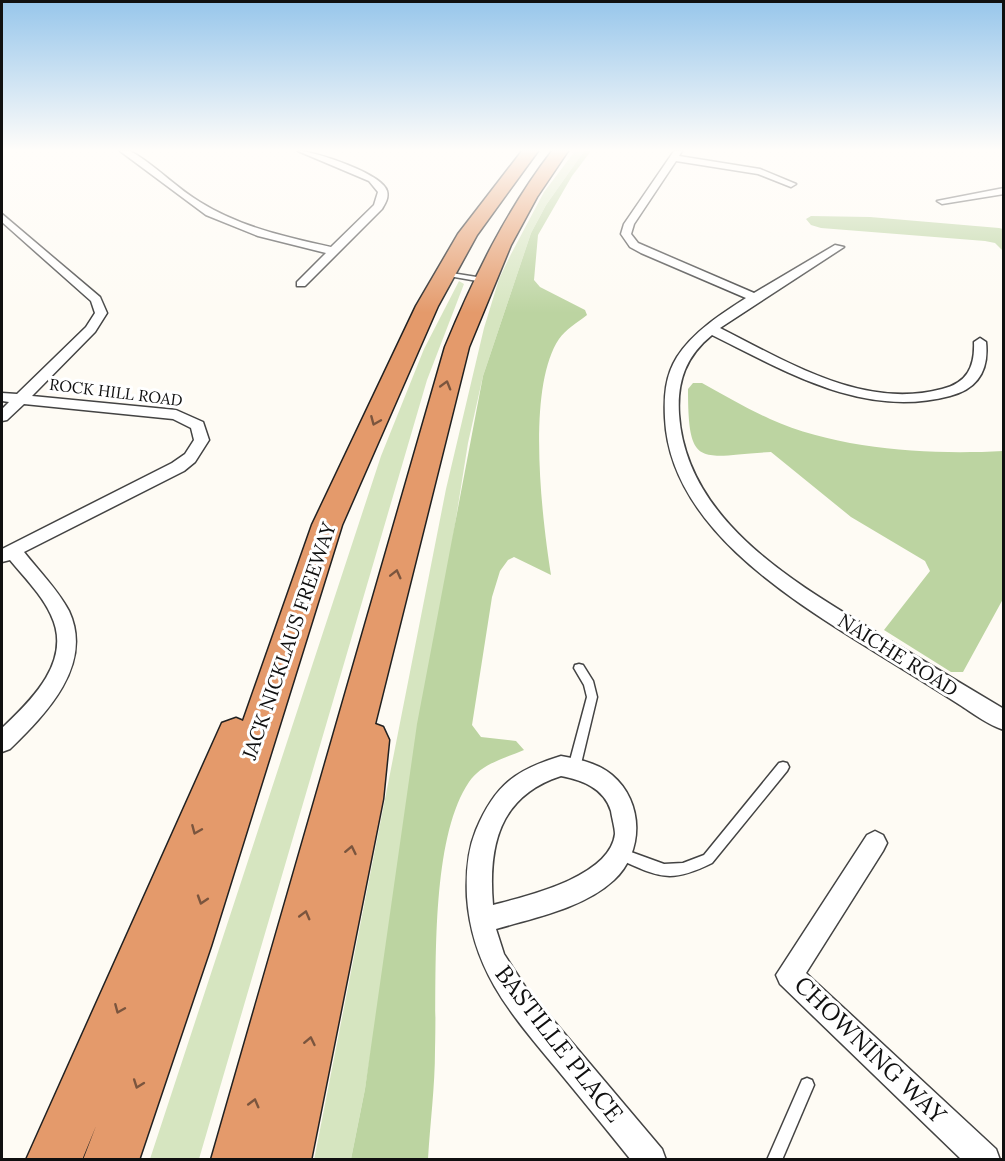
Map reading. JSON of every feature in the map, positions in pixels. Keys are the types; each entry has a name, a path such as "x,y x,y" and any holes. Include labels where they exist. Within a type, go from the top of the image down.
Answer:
{"highway":[{"name":"JACK NICKLAUS FREEWAY","path":"111,1160 191,934 327,525 409,342 445,274 489,205"},
{"path":"239,1160 457,347 483,280 522,205"},
{"path":"54,1160 327,525"},
{"path":"283,1160 362,799 381,630"}],"street":[{"path":"197,205 221,219 258,233 333,251"},
{"path":"301,284 379,205"},
{"path":"642,205 629,224 626,234 629,240 645,251 757,299"},
{"path":"2,217 96,300 101,313 91,329 2,417"},
{"name":"NAICHE ROAD","path":"838,247 711,328 687,353 672,382 670,426 673,443 689,482 719,523 764,567 792,590 1004,721"},
{"path":"711,328 816,379 867,395 897,399 943,395 962,388 974,378 980,367 982,357 980,342"},
{"name":"ROCK HILL ROAD","path":"2,398 176,415 198,425 202,440 198,448 178,467 7,553"},
{"path":"2,742 45,698 64,660 66,646 60,614 7,553"},
{"name":"BASTILLE PLACE","path":"620,854 623,850 627,819 614,790 590,771 574,768 561,766 533,775 513,791 498,811 484,839 479,861 481,921 493,960 516,998 651,1160"},
{"name":"CHOWNING WAY","path":"874,843 789,975 985,1160"},
{"path":"481,921 580,890 603,874 620,854"}],"lane":[{"path":"445,274 483,280"},
{"path":"574,768 592,697 589,684 579,668"},
{"path":"620,854 668,873 692,868 708,860 717,852 783,766"},
{"path":"774,1160 807,1085"}],"green space":[{"path":"537,205 546,205 531,233 483,376 468,443 365,1089 351,1159 314,1160 446,489 484,328 499,279"},
{"path":"546,205 555,205 538,235 534,280 540,287 585,310 587,315 559,339 549,361 543,389 539,454 551,575 514,557 508,560 500,571 492,597 472,725 481,737 516,741 524,750 494,762 474,776 456,807 447,838 438,911 435,1064 428,1159 351,1159 365,1089 417,724 483,376 531,233"},
{"path":"811,216 870,217 999,228 1003,229 1003,251 995,243 985,241 821,228 811,225 806,219"},
{"path":"459,281 464,284 427,380 199,1159 150,1159 381,456 424,349"},
{"path":"693,383 702,383 770,419 825,438 915,451 1003,451 1003,599 963,672 951,672 884,630 930,571 925,561 851,517 771,452 728,455 703,453 696,446 691,434 688,389"}]}
